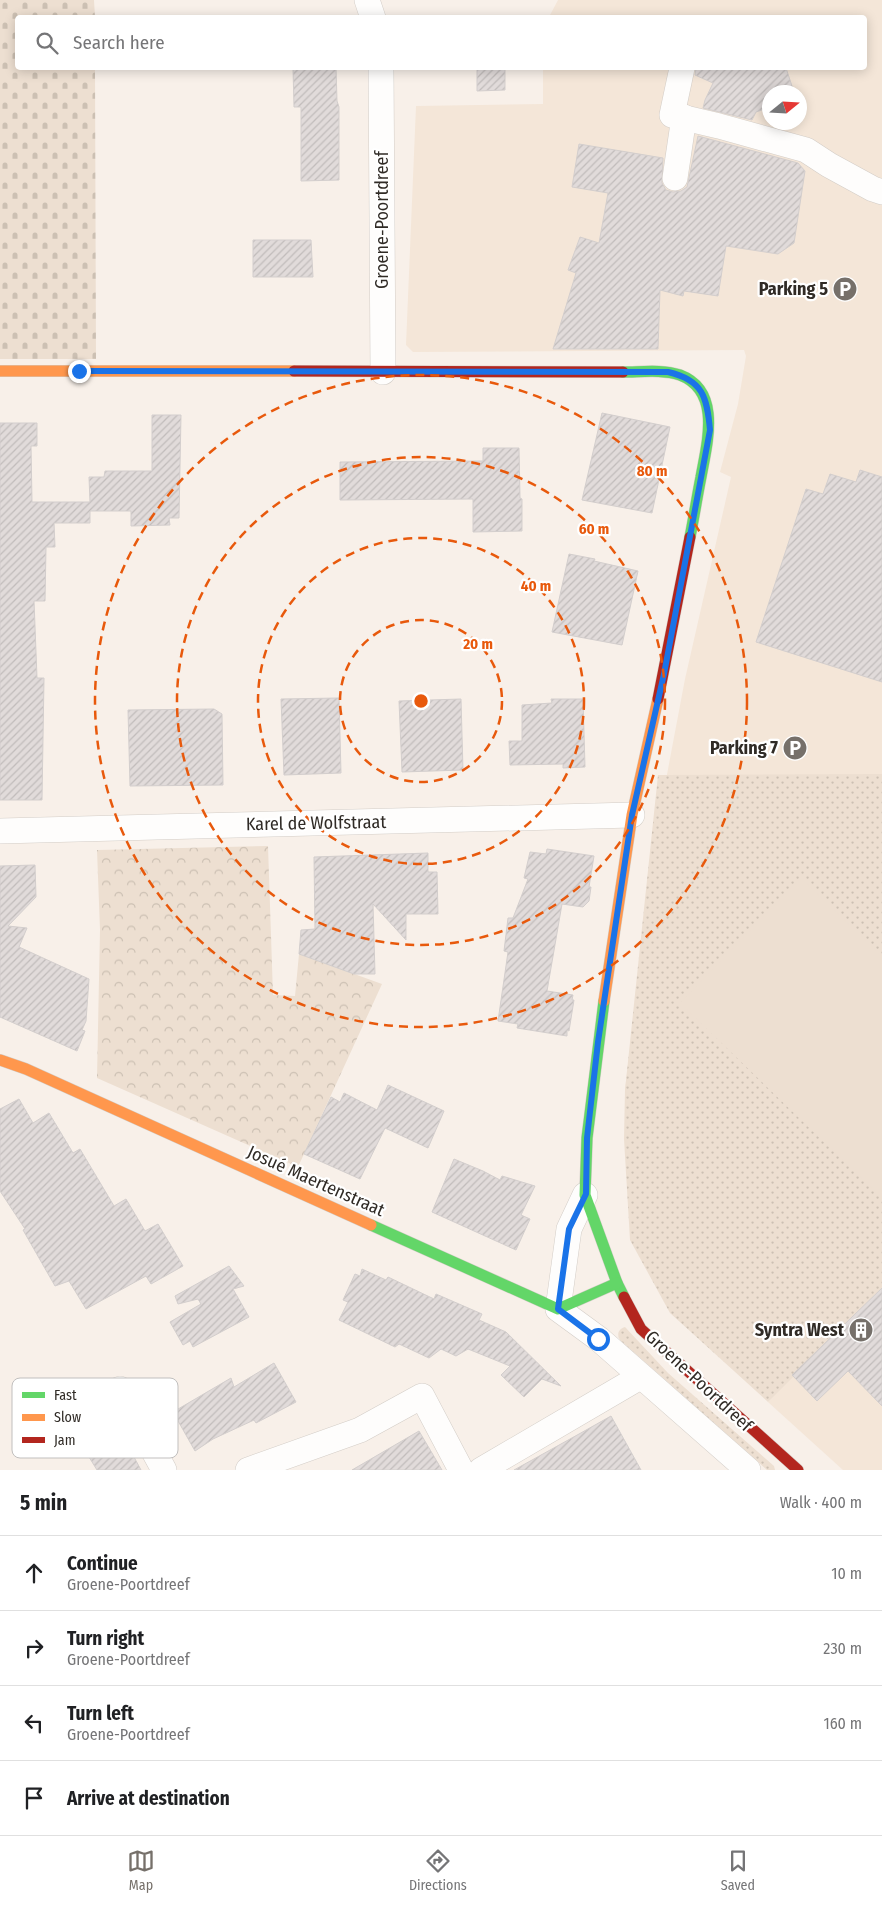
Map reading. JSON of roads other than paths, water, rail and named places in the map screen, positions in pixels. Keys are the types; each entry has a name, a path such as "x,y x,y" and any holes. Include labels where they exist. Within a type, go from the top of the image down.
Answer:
{"street":[{"path":"367,0 372,15"},
{"name":"Groene-Poortdreef","path":"381,70 383,372"},
{"path":"682,70 672,115 806,150 829,165 882,192"},
{"path":"675,178 684,118"},
{"name":"Groene-Poortdreef","path":"0,371 668,372 682,375 695,384 708,405 710,430 664,674 632,815 598,1042 587,1138 586,1194 617,1283 641,1329 796,1469"},
{"name":"Karel de Wolfstraat","path":"0,831 632,815"},
{"name":"Josué Maertenstraat","path":"0,1060 34,1073 558,1309"},
{"name":"Groene-Poortdreef","path":"586,1194 569,1229 558,1309 598,1339 748,1470"},
{"path":"558,1309 617,1283"},
{"path":"481,1470 640,1377"},
{"path":"248,1470 360,1430 422,1396 461,1470"},
{"path":"157,1458 164,1470"}],"place":[{"name":"Parking 5","path":"845,289"},
{"name":"Parking 7","path":"795,748"},
{"name":"Syntra West","path":"861,1330"}]}
